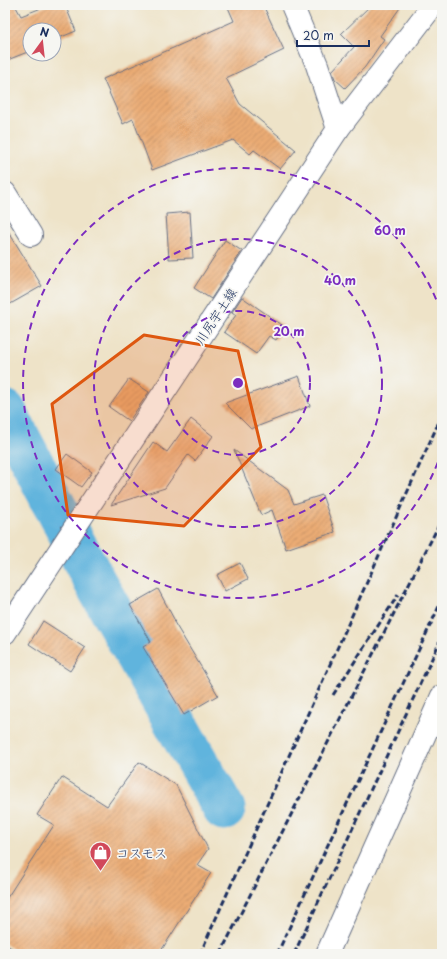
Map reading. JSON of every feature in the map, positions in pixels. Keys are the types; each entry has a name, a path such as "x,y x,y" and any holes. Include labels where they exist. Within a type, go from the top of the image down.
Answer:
{"main road":[{"path":"292,5 317,65 338,129"},
{"name":"川尻宇土線","path":"5,633 338,129 433,5"},
{"path":"5,193 31,235"},
{"path":"327,954 442,696"}],"highlighted area":[{"path":"144,335 238,351 261,447 184,526 68,515 52,404"}],"building":[{"path":"5,5 15,5 21,16 49,5 65,5 76,31 62,37 62,22 22,22 22,54 5,61"},
{"path":"227,5 263,5 284,50 226,78 240,104 296,150 280,169 254,150 250,154 233,140 152,170 133,119 123,124 103,79 234,21"},
{"path":"371,5 402,5 380,36 384,39 365,67 345,88 335,79 332,71 354,47 341,34"},
{"path":"190,212 193,258 169,259 166,214"},
{"path":"5,226 42,286 5,307"},
{"path":"225,240 242,251 211,299 194,288"},
{"path":"242,297 285,327 276,340 269,336 256,354 224,332 236,315 232,312"},
{"path":"299,376 310,406 251,429 225,403"},
{"path":"129,379 149,392 129,421 109,407"},
{"path":"191,419 213,436 195,461 188,455 165,488 111,505 153,442 167,452"},
{"path":"234,450 288,490 294,504 322,495 335,532 286,549 272,510 261,515"},
{"path":"67,454 92,472 81,487 56,469"},
{"path":"240,563 248,579 225,591 217,575"},
{"path":"158,589 175,621 174,622 218,695 184,715 143,647 151,642 130,605"},
{"path":"43,621 85,648 70,671 29,644"},
{"path":"139,762 176,785 208,849 197,865 211,873 159,954 21,954 5,944 5,901 54,825 37,815 62,777 107,806"}],"waterway":[{"path":"5,411 96,584 224,809"}],"railway":[{"path":"200,954 442,415"},
{"path":"220,954 442,519"},
{"path":"333,695 398,595"},
{"path":"277,954 442,600"},
{"path":"294,954 442,637"}],"place":[{"name":"コスモス","path":"101,872"}]}
